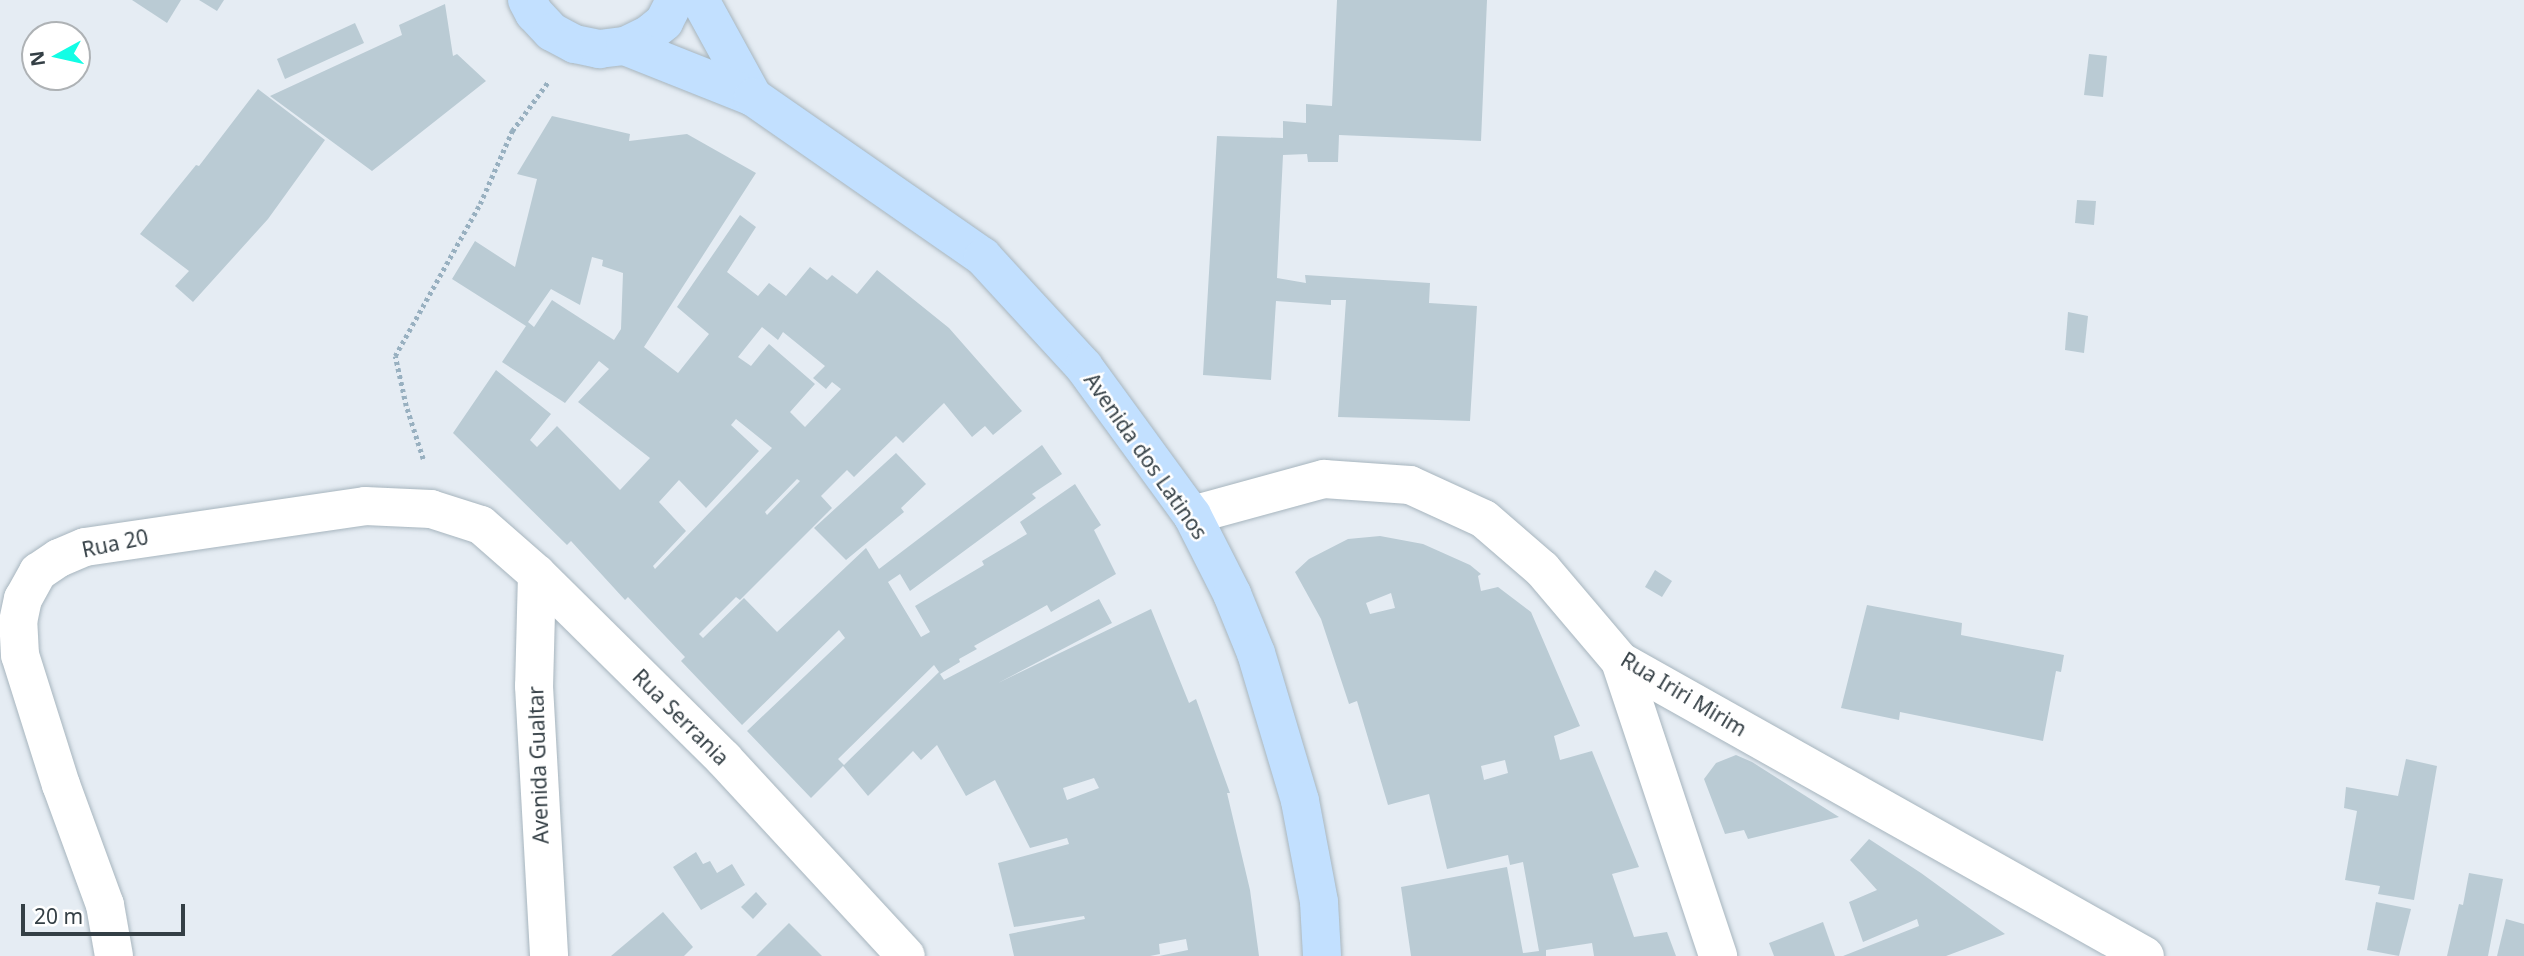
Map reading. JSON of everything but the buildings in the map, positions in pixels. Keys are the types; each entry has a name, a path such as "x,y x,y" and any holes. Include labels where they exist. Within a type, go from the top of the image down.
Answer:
{"main road":[{"name":"Avenida dos Latinos","path":"527,0 534,13 552,32 575,44 600,49 625,46 648,35 664,22 675,0"},
{"name":"Avenida dos Latinos","path":"700,0 753,97"},
{"name":"Avenida dos Latinos","path":"625,46 753,97 983,257 1084,366 1192,515 1232,594 1256,653 1300,802 1319,902 1322,956"}],"street":[{"name":"Rua Iriri Mirim","path":"1192,515 1324,479 1410,485 1484,519 1542,569 1620,660 2145,956"},
{"name":"Rua 20","path":"114,956 105,905 61,785 20,654 18,622 23,599 38,572 58,558 85,547 147,536 365,506 431,509"},
{"name":"Rua Serrania","path":"431,509 481,525 537,574 724,759 906,956"},
{"name":"Avenida Gualtar","path":"537,574 534,686 549,956"},
{"path":"1620,660 1718,956"}],"path":[{"path":"431,509 425,463 405,406 395,356 480,204 512,131 575,44"}]}
